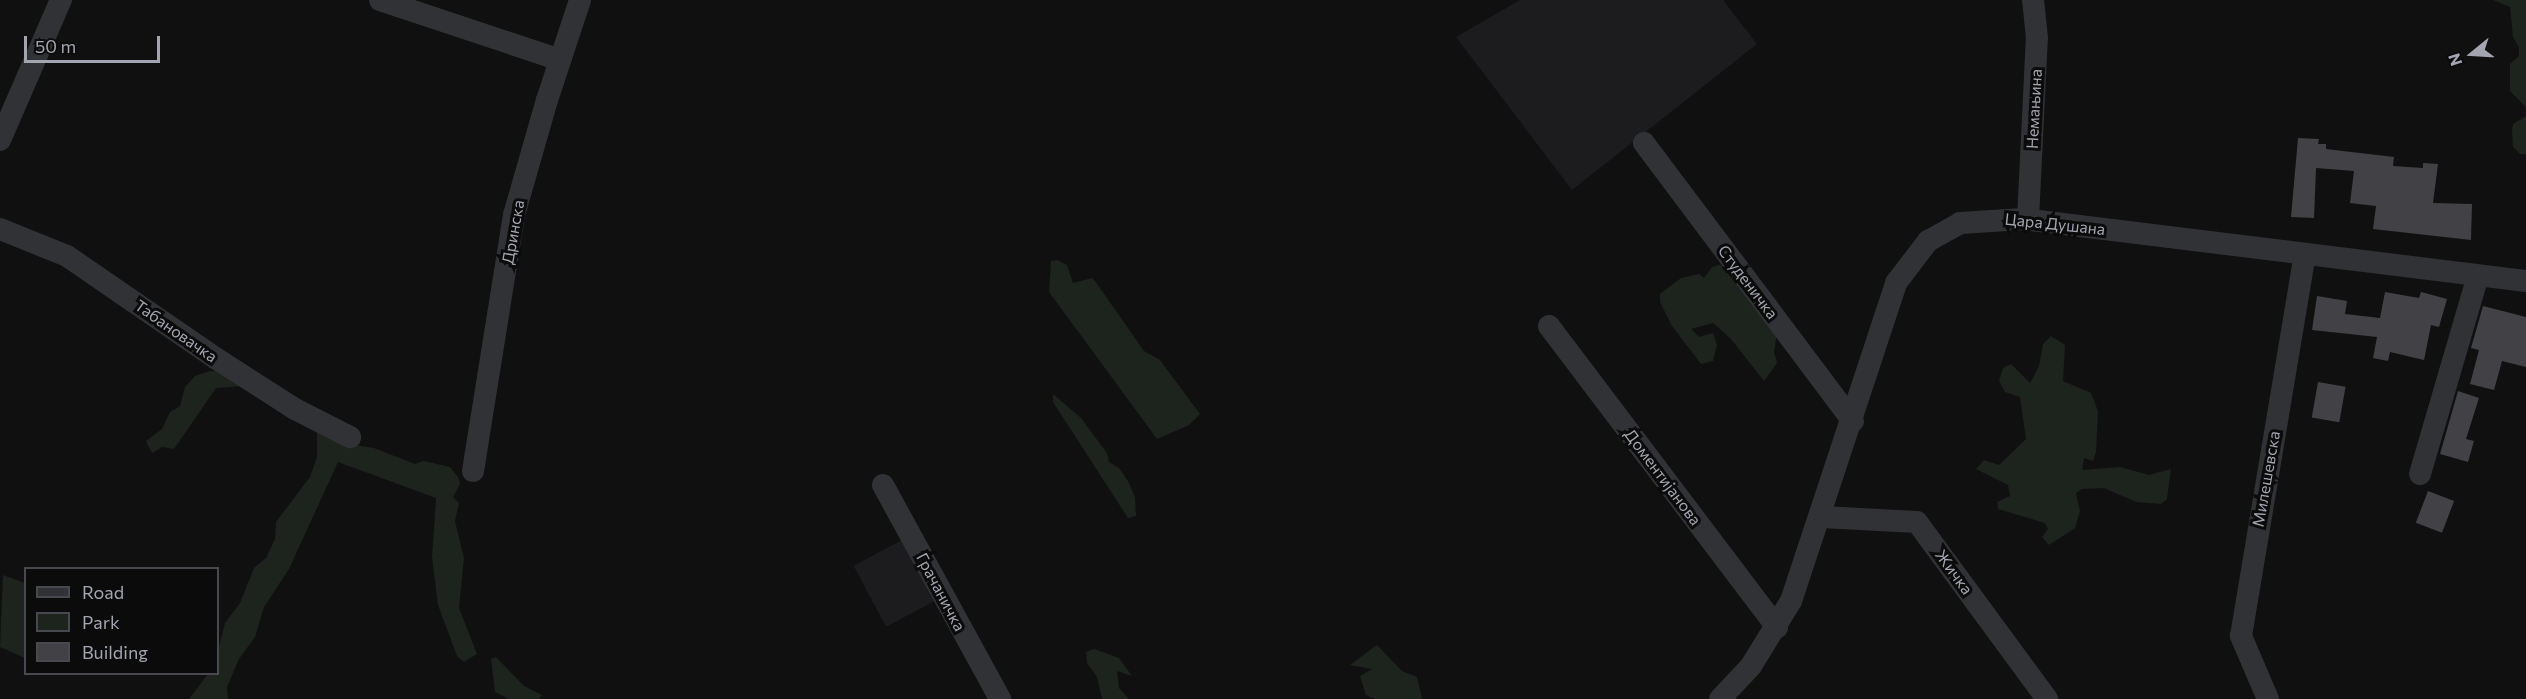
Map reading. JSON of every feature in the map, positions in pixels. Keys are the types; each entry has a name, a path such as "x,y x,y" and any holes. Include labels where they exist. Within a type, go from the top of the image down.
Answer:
{"street":[{"path":"0,140 61,0"},
{"path":"380,0 560,60"},
{"name":"Дринска","path":"473,471 514,215 580,0"},
{"name":"Немањина","path":"2028,219 2037,38 2033,0"},
{"name":"Студеничка","path":"1644,143 1853,421"},
{"name":"Цара Душана","path":"1720,699 1751,666 1777,628 1791,601 1822,517 1896,283 1928,241 1960,223 2028,219 2526,281"},
{"name":"Табановачка","path":"0,230 67,256 217,359 295,409 350,437"},
{"name":"Милешевска","path":"2268,699 2241,636 2305,255"},
{"path":"2420,474 2478,276"},
{"name":"Доментијанова","path":"1549,326 1777,628"},
{"name":"Грачаничка","path":"883,485 1000,699"},
{"name":"Жичка","path":"1822,517 1917,522 2047,699"}],"shaded area":[{"path":"1520,0 1723,0 1757,44 1572,190 1456,37"},
{"path":"904,539 936,600 886,627 854,566"}],"green space":[{"path":"2493,0 2526,0 2526,107 2510,91 2510,64 2519,56 2519,47 2513,37 2510,7"},
{"path":"2526,116 2526,154 2520,154 2513,147 2512,130 2513,124"},
{"path":"1057,260 1067,265 1073,283 1092,278 1144,351 1160,360 1200,414 1189,425 1157,439 1049,292 1051,261"},
{"path":"1720,265 1728,269 1777,333 1774,352 1777,363 1764,381 1731,339 1713,323 1691,329 1699,337 1713,333 1717,345 1713,361 1701,364 1672,326 1660,302 1660,294 1681,278 1699,274 1704,278 1712,267"},
{"path":"2051,336 2065,345 2063,381 2091,393 2098,411 2096,452 2093,461 2084,458 2082,470 2120,467 2149,475 2171,469 2167,499 2161,504 2136,502 2104,488 2082,489 2076,493 2080,511 2075,528 2049,545 2042,537 2048,529 2045,523 1998,509 1997,502 2010,496 2008,485 1976,469 1984,460 1999,465 2026,439 2020,397 2005,392 1999,381 2003,368 2011,364 2030,383 2039,366 2043,344"},
{"path":"218,371 244,386 216,388 174,449 162,447 152,453 146,441 162,429 170,412 180,406 185,387 195,376"},
{"path":"1053,394 1081,418 1107,453 1109,462 1119,468 1128,481 1135,497 1136,516 1128,518 1053,402"},
{"path":"317,429 347,444 374,448 415,464 424,461 450,467 458,477 460,484 453,497 459,503 455,521 464,558 459,608 477,654 464,662 457,656 438,605 432,557 436,498 338,462 289,569 264,607 255,637 239,659 227,687 228,699 189,699 207,675 219,675 219,646 225,623 240,603 254,568 266,558 275,539 276,522 310,477 317,457"},
{"path":"3,575 24,583 24,658 0,647"},
{"path":"1377,645 1402,671 1417,677 1422,699 1375,699 1366,695 1360,676 1372,669 1350,665"},
{"path":"1094,649 1119,658 1132,676 1117,671 1119,688 1129,699 1102,699 1097,677 1087,663 1086,652"},
{"path":"496,657 524,686 542,695 539,699 509,699 495,692 491,659"}],"building":[{"path":"2298,138 2319,139 2318,144 2326,144 2326,149 2394,157 2393,166 2423,168 2423,163 2438,164 2433,203 2472,204 2471,240 2373,229 2376,206 2350,203 2354,171 2316,168 2314,218 2291,217"},
{"path":"2385,292 2419,298 2421,292 2447,299 2439,327 2431,325 2424,360 2390,352 2388,361 2373,358 2377,337 2312,330 2317,296 2347,301 2345,314 2380,318"},
{"path":"2483,306 2526,317 2526,367 2502,361 2494,390 2470,384 2479,350 2471,348"},
{"path":"2318,382 2346,387 2339,422 2312,417"},
{"path":"2458,391 2479,398 2466,439 2474,441 2468,462 2440,454"},
{"path":"2428,491 2454,501 2442,533 2416,523"}]}
